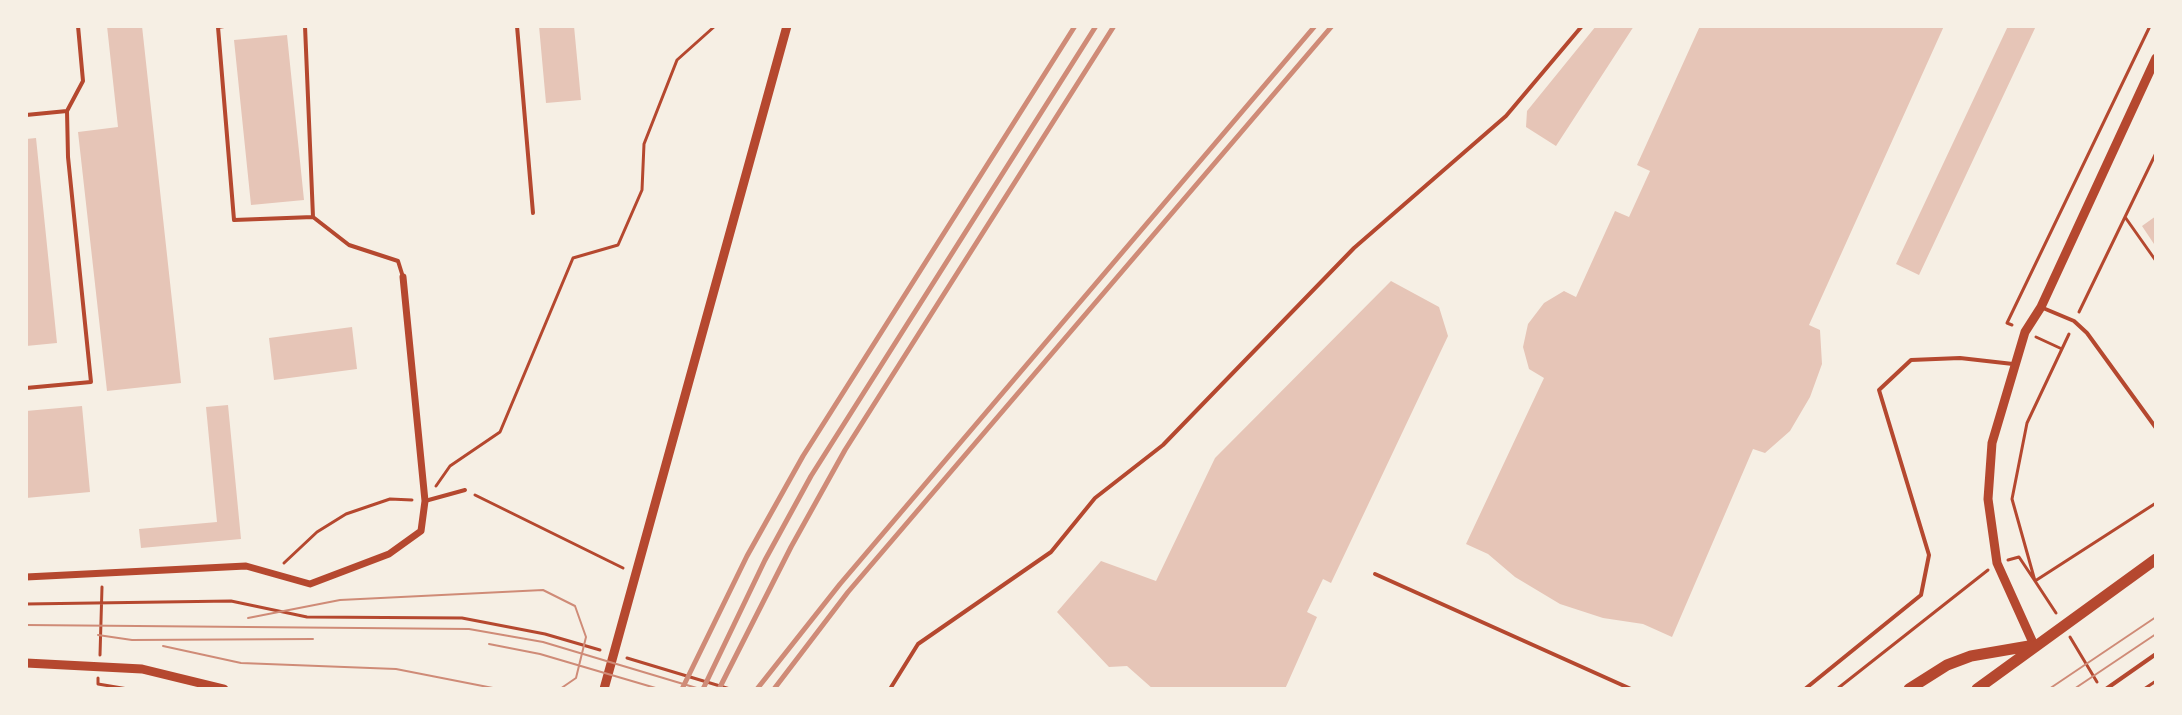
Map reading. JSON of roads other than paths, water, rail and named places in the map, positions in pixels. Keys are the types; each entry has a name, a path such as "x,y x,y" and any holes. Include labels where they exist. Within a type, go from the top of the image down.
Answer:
{"main road":[{"path":"1977,689 2156,559"},
{"path":"1909,689 1947,665 1971,656 2034,645"}],"street":[{"path":"604,689 787,26"},
{"path":"2034,645 1997,563 1988,499 1992,443 2025,332 2041,307 2156,58"},
{"path":"26,577 246,566 310,584 389,554 421,531 425,501 403,277"},
{"path":"26,663 142,669 224,689"}],"lane":[{"path":"26,388 91,382 68,157 67,111 83,81 78,26"},
{"path":"224,26 218,27 234,220 313,217 349,245 398,261 403,277"},
{"path":"305,26 313,217"},
{"path":"517,26 533,213"},
{"path":"890,689 918,644 1051,552 1095,498 1163,445 1354,248 1506,116 1582,26"},
{"path":"26,115 67,111"},
{"path":"2041,307 2074,321 2156,428"},
{"path":"1805,689 1921,595 1929,555 1879,390 1911,360 1960,358 2013,364"},
{"path":"425,501 465,490"},
{"path":"1375,574 1631,689"},
{"path":"2106,689 2156,654"}],"tram line":[{"path":"248,618 340,600 543,590 575,606 586,637 576,678 560,689"},
{"path":"2049,689 2156,617"},
{"path":"26,625 469,629 543,642 700,689"},
{"path":"2074,689 2156,634"},
{"path":"98,635 132,640 313,639"},
{"path":"489,644 540,654 659,689"},
{"path":"163,646 241,663 396,669 498,689"}],"railway":[{"path":"682,689 747,556 803,456 1075,26"},
{"path":"703,689 765,560 811,476 1096,26"},
{"path":"719,689 791,547 845,450 1114,26"},
{"path":"757,689 840,584 1315,26"},
{"path":"774,689 848,592 1332,26"}]}
